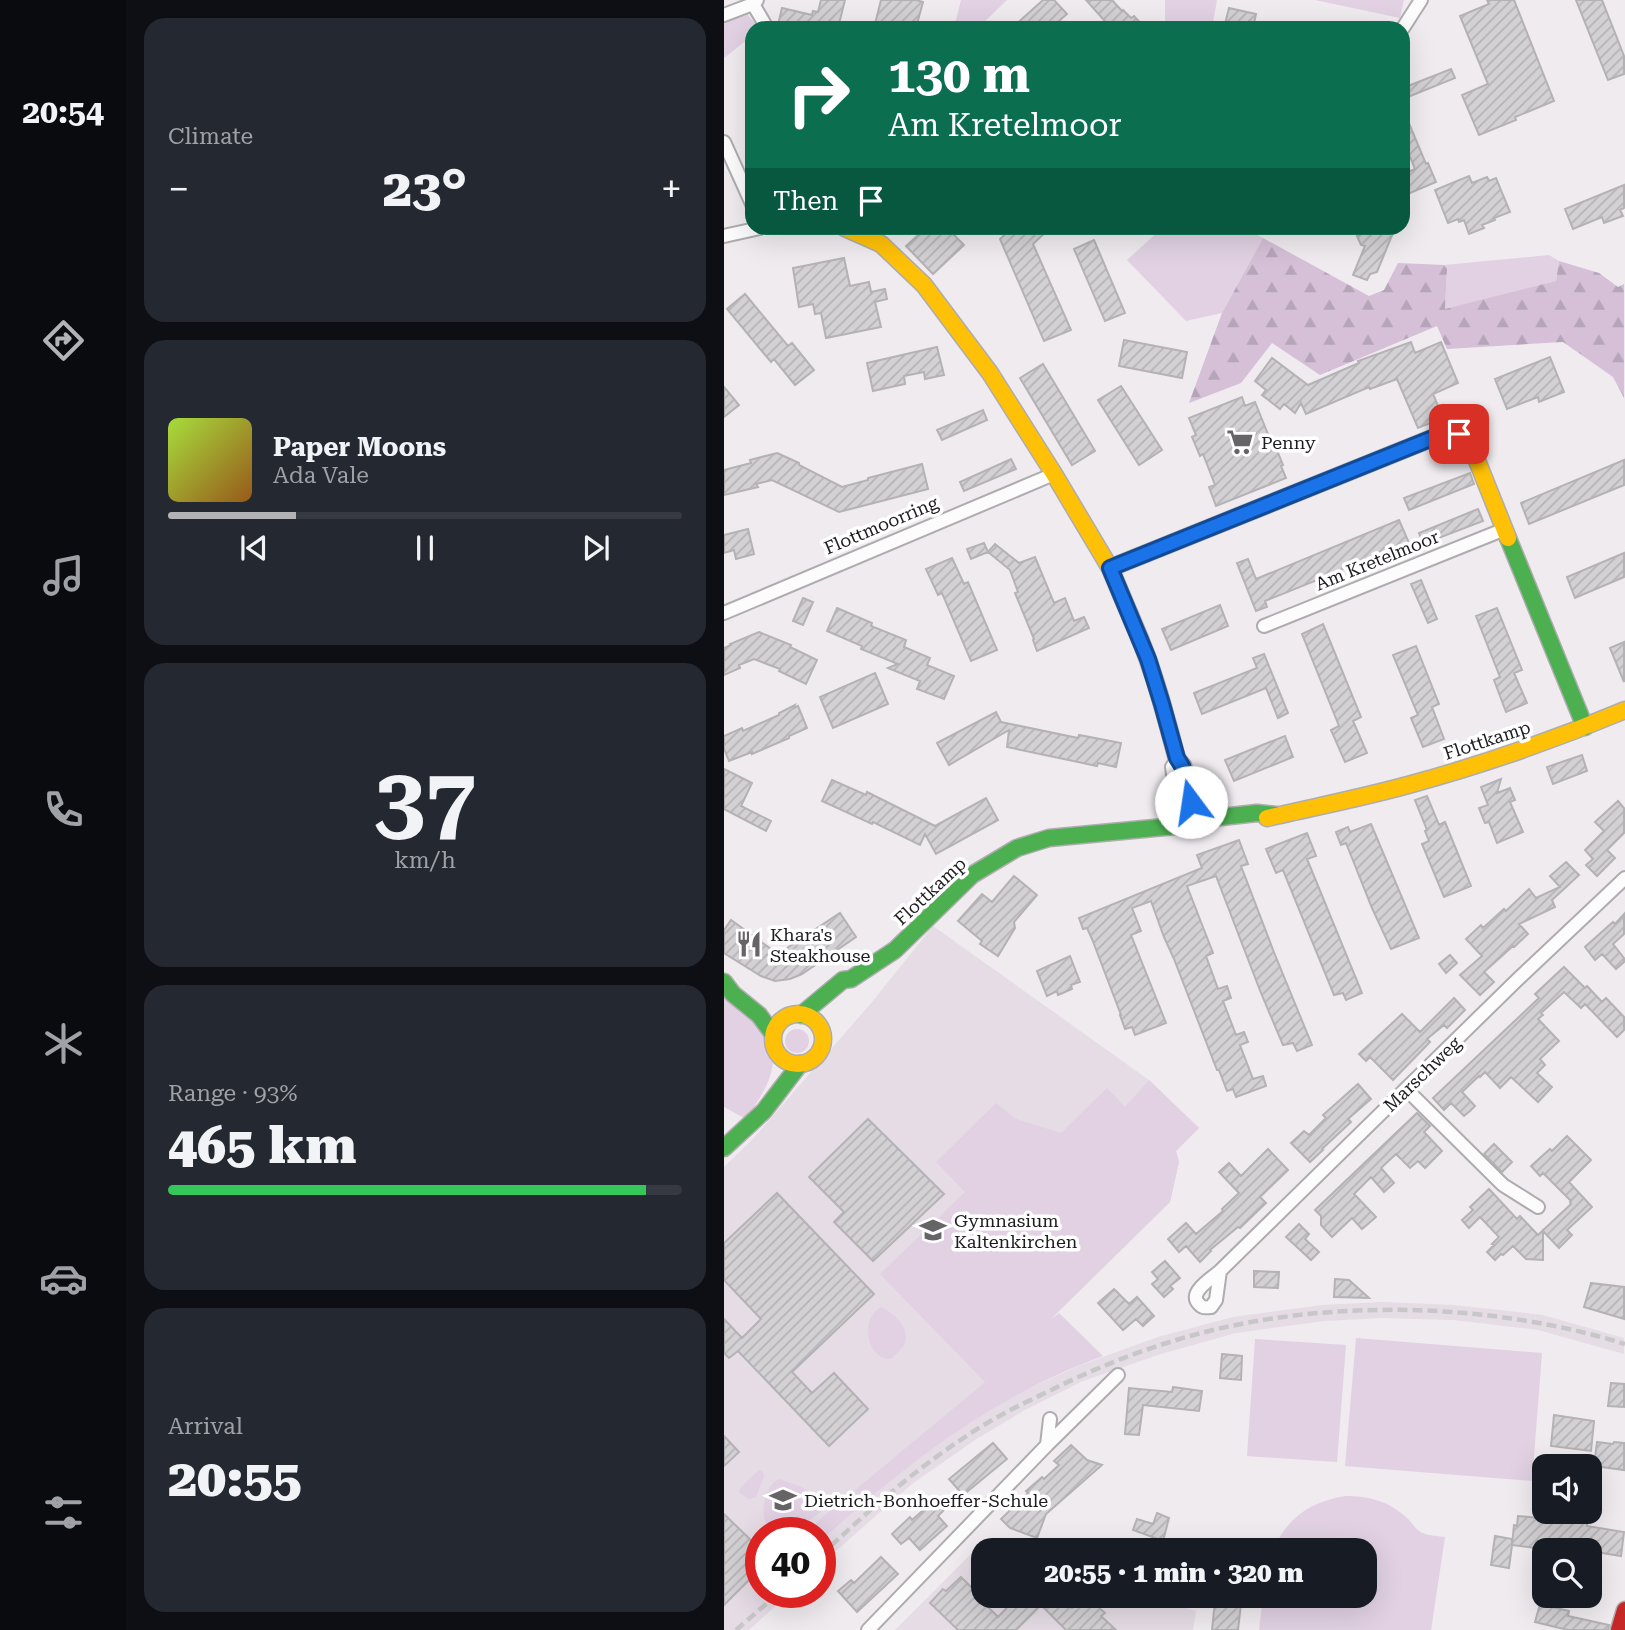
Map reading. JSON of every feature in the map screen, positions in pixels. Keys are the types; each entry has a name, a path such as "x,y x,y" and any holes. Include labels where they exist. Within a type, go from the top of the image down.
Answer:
{"street":[{"path":"1408,21 1421,0"},
{"path":"724,15 755,2 764,21"},
{"path":"724,142 745,188"},
{"path":"724,236 745,231"},
{"path":"861,235 881,244 925,285 990,373 1110,568 1148,659 1177,758 1202,823"},
{"path":"1110,568 1445,433 1459,434 1470,443 1585,727"},
{"name":"Flottmoorring","path":"724,613 1054,474"},
{"name":"Am Kretelmoor","path":"1264,626 1505,529"},
{"name":"Flottkamp","path":"778,1027 791,1015 801,1015 843,981 851,979 895,950 972,875 1017,848 1049,838 1202,823 1211,829 1253,823 1276,815 1405,786 1491,761 1625,710"},
{"path":"1177,758 1172,767 1180,826"},
{"name":"Marschweg","path":"1220,1271 1625,878"},
{"name":"Flottkamp","path":"817,1024 851,979"},
{"path":"725,983 759,1015 778,1027 774,1047 789,1063 800,1064 813,1059 823,1039 817,1024 801,1015"},
{"path":"761,1114 762,1100 781,1057"},
{"path":"724,1149 761,1114 800,1064"},
{"path":"1406,1089 1503,1185 1538,1207"},
{"path":"868,1630 1118,1375"},
{"path":"1047,1445 1050,1419"},
{"path":"1619,1630 1625,1610"}],"shaded area":[{"path":"961,0 1007,0 985,21 956,21"},
{"path":"1165,0 1217,0 1213,21 1165,21"},
{"path":"1315,0 1404,0 1400,18"},
{"path":"748,15 753,21 745,21 745,42 724,58 724,22"},
{"path":"1154,235 1257,235 1263,238 1222,313 1186,321 1127,260"},
{"path":"1549,255 1559,261 1556,281 1445,310 1447,269 1444,265"},
{"name":"Gymnasium Kaltenkirchen","path":"933,926 1149,1080 1199,1128 1176,1151 1179,1162 1170,1202 990,1378 822,1517 745,1517 745,1608 773,1608 749,1630 724,1630 724,1167 752,1140 872,1002"},
{"path":"724,991 768,1032 773,1056 767,1083 746,1119 724,1107"},
{"path":"797,1029 805,1033 809,1041 805,1049 797,1053 789,1049 785,1041 789,1033"},
{"path":"1149,1080 1199,1128 1176,1151 1179,1162 1170,1202 1050,1320 1059,1313 1103,1356 1025,1391 952,1435 884,1486 836,1528 836,1517 822,1517 985,1382 880,1274 965,1192 936,1162 996,1103 1016,1119 1061,1133 1107,1088 1125,1107"},
{"path":"1383,1302 1454,1305 1543,1315 1624,1338 1624,1354 1538,1330 1453,1320 1382,1318 1324,1321 1236,1333 1161,1354 1083,1381 1025,1410 978,1438 912,1484 836,1551 836,1528 860,1506 903,1470 963,1427 1017,1394 1078,1366 1158,1337 1233,1317 1322,1305"},
{"path":"881,1307 896,1317 906,1333 904,1345 891,1359 876,1353 869,1338 870,1320 874,1312"},
{"path":"1356,1338 1542,1353 1532,1454 1532,1481 1345,1466"},
{"path":"1255,1339 1346,1345 1337,1462 1247,1456"},
{"path":"759,1470 763,1471 764,1476 756,1497 748,1499 739,1492 740,1488"},
{"path":"779,1479 799,1486 823,1499 825,1507 814,1517 764,1517 766,1494"},
{"path":"1345,1496 1370,1498 1400,1512 1421,1532 1445,1537 1431,1630 1259,1630 1262,1608 1377,1608 1377,1538 1279,1538 1301,1513"},
{"path":"971,1554 971,1608 1186,1608 1196,1611 1193,1630 895,1630"}],"green space":[{"path":"1263,238 1369,296 1384,290 1398,263 1444,265 1447,269 1445,309 1556,281 1559,261 1599,273 1618,287 1624,284 1624,398 1613,377 1563,342 1447,349 1437,326 1320,375 1272,343 1241,383 1189,403 1222,313"}],"building":[{"path":"821,0 845,0 840,21 779,21 782,8 812,15 813,11 818,12"},
{"path":"881,0 923,2 918,21 876,21"},
{"path":"1043,0 1054,0 1067,14 1059,21 1020,21"},
{"path":"1086,0 1112,0 1122,11 1139,21 1105,21"},
{"path":"1487,0 1514,0 1554,101 1479,135 1462,95 1488,84 1460,16 1489,4"},
{"path":"1576,0 1602,0 1624,56 1624,74 1608,80"},
{"path":"1229,8 1256,14 1254,21 1226,21"},
{"path":"1451,69 1455,78 1410,96 1410,85"},
{"path":"1410,126 1436,182 1410,193 1410,171 1415,169 1410,156"},
{"path":"1469,176 1472,183 1487,177 1489,181 1496,178 1510,212 1494,218 1495,220 1482,225 1484,228 1469,234 1464,220 1448,223 1435,190"},
{"path":"1624,185 1624,208 1620,210 1623,216 1604,223 1602,217 1573,229 1565,209"},
{"path":"918,235 954,235 964,245 933,274 906,246"},
{"path":"1004,235 1043,235 1033,244 1071,330 1044,341 1000,239"},
{"path":"1392,235 1377,272 1370,274 1367,280 1353,275 1365,246 1361,245 1357,236"},
{"path":"1094,240 1125,313 1105,321 1074,249"},
{"path":"844,258 850,286 869,282 871,292 885,289 887,299 875,302 881,327 826,338 821,313 815,314 813,304 799,307 793,268"},
{"path":"745,294 788,346 792,343 814,370 795,385 774,359 771,362 727,309"},
{"path":"1124,340 1187,352 1182,378 1119,366"},
{"path":"1411,342 1415,353 1441,342 1458,383 1433,394 1443,418 1418,428 1397,379 1370,389 1369,387 1306,414 1301,403 1295,413 1284,404 1280,409 1262,395 1266,390 1255,381 1272,358 1308,385 1359,363 1358,361"},
{"path":"937,347 944,375 925,379 924,372 904,376 905,384 873,391 867,363"},
{"path":"1550,357 1564,392 1539,402 1538,397 1507,409 1495,379"},
{"path":"1043,364 1095,451 1072,465 1020,378"},
{"path":"1121,386 1162,450 1139,465 1098,400"},
{"path":"724,387 739,405 724,417"},
{"path":"1242,397 1245,406 1255,402 1283,465 1281,466 1286,478 1216,506 1209,487 1215,485 1203,454 1200,456 1192,437 1196,435 1189,418"},
{"path":"983,410 987,420 942,440 937,430"},
{"path":"777,453 842,487 922,464 928,489 839,512 772,480 756,484 758,487 724,495 724,470"},
{"path":"1011,459 1016,469 964,491 960,482"},
{"path":"1624,460 1624,485 1529,524 1521,503"},
{"path":"1470,473 1474,484 1409,510 1404,498"},
{"path":"1478,509 1483,521 1423,544 1419,533"},
{"path":"1399,520 1409,543 1265,601 1267,607 1256,611 1237,563 1248,559 1256,579"},
{"path":"748,529 754,554 736,559 734,550 724,553 724,535"},
{"path":"984,543 988,552 971,559 967,549"},
{"path":"995,544 1019,563 1035,557 1054,603 1065,598 1074,621 1084,617 1089,628 1037,651 1015,593 1018,592 1010,570 988,552"},
{"path":"1624,553 1624,577 1575,598 1567,577"},
{"path":"952,558 964,584 968,582 997,650 971,661 942,593 938,595 926,569"},
{"path":"1421,580 1437,619 1428,623 1411,584"},
{"path":"803,598 813,602 803,625 793,621"},
{"path":"1220,605 1228,626 1171,650 1162,629"},
{"path":"837,608 906,640 904,647 930,658 927,665 954,676 944,699 917,689 920,681 888,668 898,664 827,631"},
{"path":"1497,608 1522,670 1514,673 1527,703 1506,712 1494,680 1500,677 1476,616"},
{"path":"1323,624 1361,717 1353,721 1367,753 1345,762 1331,730 1339,726 1302,634"},
{"path":"759,632 791,645 790,647 817,660 806,684 779,671 780,669 754,659 724,675 724,648"},
{"path":"1624,642 1624,682 1610,648"},
{"path":"1416,646 1439,704 1432,707 1444,739 1423,747 1411,718 1418,715 1393,655"},
{"path":"1264,654 1288,713 1278,718 1266,688 1202,714 1194,693 1257,668 1253,658"},
{"path":"875,673 888,704 833,728 820,697"},
{"path":"795,705 794,708 798,706 807,728 752,754 729,761 724,749 724,736 742,728 743,731"},
{"path":"996,712 1001,722 1078,738 1079,735 1121,743 1116,767 1098,763 1097,766 1007,747 1009,730 949,765 937,743"},
{"path":"1285,736 1293,757 1234,781 1225,760"},
{"path":"1582,755 1587,771 1553,784 1547,767"},
{"path":"724,769 752,783 741,806 771,821 766,831 724,809"},
{"path":"1501,779 1497,793 1510,788 1515,800 1510,802 1523,832 1497,843 1489,822 1485,823 1479,808 1488,805 1481,787"},
{"path":"832,780 866,795 867,792 935,826 986,798 998,820 936,854 925,834 920,845 822,801"},
{"path":"1427,796 1439,825 1445,822 1471,886 1444,897 1422,844 1429,841 1415,800"},
{"path":"1618,801 1624,808 1624,833 1607,850 1615,858 1597,876 1586,865 1593,859 1585,850 1604,831 1595,822"},
{"path":"1371,824 1419,938 1391,949 1346,843 1341,845 1336,832 1348,827 1350,832"},
{"path":"1307,833 1316,856 1307,859 1362,993 1346,1000 1343,993 1334,995 1283,870 1276,873 1266,849"},
{"path":"1239,840 1248,864 1241,866 1312,1045 1297,1051 1293,1043 1283,1045 1216,876 1187,886 1213,953 1206,956 1218,989 1227,986 1231,998 1223,1001 1236,1035 1244,1032 1248,1042 1240,1045 1253,1079 1263,1076 1266,1086 1236,1097 1233,1089 1227,1091 1217,1070 1151,901 1132,908 1141,931 1131,935 1166,1023 1135,1035 1132,1027 1125,1029 1092,939 1087,928 1083,929 1079,918 1202,868 1197,855"},
{"path":"1566,862 1579,875 1552,900 1555,907 1519,924 1528,934 1484,972 1494,982 1480,995 1460,975 1482,956 1466,939 1481,925 1483,928 1504,909 1506,911 1529,889 1536,898 1560,887 1550,876"},
{"path":"1014,876 1037,895 1014,922 1015,928 998,956 980,944 982,941 958,921 982,894 992,902"},
{"path":"840,913 856,937 802,974 790,979 775,981 761,976 724,953 724,930 731,920 775,952 781,952"},
{"path":"1624,914 1624,934 1613,944 1624,962 1616,969 1602,954 1595,960 1585,947"},
{"path":"1450,955 1457,963 1446,973 1439,964"},
{"path":"1070,956 1080,982 1058,995 1057,991 1047,996 1037,971"},
{"path":"1564,967 1602,1002 1606,998 1624,1017 1624,1030 1617,1037 1585,1004 1581,1008 1564,992 1538,1019 1559,1041 1540,1059 1545,1065 1537,1073 1552,1087 1538,1102 1511,1077 1500,1088 1485,1072 1462,1092 1475,1106 1470,1111 1464,1116 1451,1103 1444,1110 1433,1098 1539,998 1535,994"},
{"path":"1454,998 1465,1010 1447,1028 1444,1025 1427,1039 1430,1042 1393,1080 1370,1057 1366,1061 1359,1054 1402,1014 1420,1032"},
{"path":"1358,1084 1371,1099 1348,1119 1351,1122 1310,1162 1291,1143 1304,1131 1309,1135 1326,1118 1323,1115"},
{"path":"1417,1113 1430,1126 1424,1132 1442,1151 1425,1168 1418,1161 1410,1168 1396,1154 1381,1168 1394,1183 1384,1192 1371,1177 1354,1194 1376,1217 1362,1229 1352,1218 1332,1237 1321,1225 1321,1216 1315,1210"},
{"path":"868,1119 944,1194 873,1261 834,1222 844,1212 809,1177"},
{"path":"1567,1136 1591,1160 1569,1182 1592,1207 1567,1230 1572,1235 1559,1248 1543,1231 1543,1260 1526,1259 1513,1246 1495,1260 1487,1252 1499,1237 1480,1217 1469,1228 1462,1220 1473,1210 1470,1207 1489,1189 1517,1219 1520,1216 1538,1235 1571,1201 1543,1173 1540,1176 1531,1166"},
{"path":"1494,1144 1512,1162 1502,1172 1484,1154"},
{"path":"1268,1149 1288,1170 1260,1197 1266,1203 1240,1228 1210,1250 1200,1262 1186,1246 1179,1252 1168,1239 1186,1223 1196,1234 1239,1193 1219,1172 1229,1163 1241,1176"},
{"path":"777,1193 874,1294 792,1372 812,1393 834,1373 868,1409 829,1446 738,1351 729,1358 724,1353 724,1319 742,1338 761,1319 724,1280 724,1243"},
{"path":"1299,1224 1309,1234 1305,1239 1319,1252 1311,1260 1286,1237"},
{"path":"1165,1261 1180,1278 1170,1286 1173,1289 1164,1297 1152,1284 1158,1279 1152,1272"},
{"path":"1254,1271 1279,1272 1278,1288 1254,1287"},
{"path":"1335,1279 1349,1280 1369,1298 1334,1297"},
{"path":"1591,1283 1624,1287 1624,1319 1584,1307"},
{"path":"1114,1289 1129,1304 1137,1297 1154,1316 1143,1326 1136,1319 1123,1330 1098,1303"},
{"path":"1222,1354 1242,1356 1241,1380 1220,1378"},
{"path":"1611,1383 1624,1384 1624,1407 1608,1406"},
{"path":"1173,1387 1202,1391 1199,1411 1143,1405 1139,1435 1125,1434 1129,1388 1172,1392"},
{"path":"1554,1415 1594,1421 1591,1451 1551,1446"},
{"path":"724,1436 739,1452 724,1466"},
{"path":"1597,1442 1624,1443 1624,1470 1602,1467 1602,1454 1596,1454"},
{"path":"993,1443 1007,1459 963,1495 949,1479"},
{"path":"1071,1445 1087,1460 1102,1465 1046,1514 1037,1538 1010,1528 1001,1519 1028,1493 1026,1491 1059,1465 1054,1461"},
{"path":"937,1498 946,1508 938,1516 947,1526 920,1550 909,1538 901,1544 892,1534"},
{"path":"1157,1513 1169,1518 1164,1538 1155,1538 1133,1530 1137,1519 1153,1524"},
{"path":"724,1514 745,1534 745,1584 724,1605"},
{"path":"1518,1516 1532,1517 1532,1524 1587,1524 1624,1532 1621,1556 1602,1553 1602,1538 1532,1538 1532,1548 1512,1545"},
{"path":"1495,1536 1512,1539 1509,1568 1491,1565"},
{"path":"881,1557 898,1574 857,1612 838,1591 851,1580 854,1583"},
{"path":"961,1577 971,1587 971,1608 989,1608 998,1617 1007,1608 1038,1608 1016,1630 958,1630 930,1603 943,1589 946,1591"},
{"path":"1044,1608 1099,1608 1105,1613 1101,1616 1116,1630 1066,1630"},
{"path":"1214,1608 1241,1608 1238,1630 1212,1630"},
{"path":"1539,1608 1557,1608 1569,1611 1568,1616 1609,1625 1608,1630 1568,1630 1535,1622"}],"railway":[{"path":"836,1542 910,1477 987,1423 1099,1368 1190,1336 1296,1315 1408,1310 1519,1320 1573,1330 1625,1344"},
{"path":"736,1630 761,1608"}],"traffic: fast":[{"path":"1508,538 1585,727"},
{"path":"1140,639 1156,683 1177,759 1183,766 1197,824"},
{"path":"801,1015 843,980 851,979 895,950 972,875 1017,848 1049,838 1207,823 1212,818 1257,813 1276,815"},
{"path":"724,982 733,994 759,1015 773,1034"},
{"path":"724,1148 764,1111 800,1064"}],"traffic: slow":[{"path":"861,235 881,244 924,285 990,373 1110,568 1140,639"},
{"path":"1110,568 1445,433 1459,434 1470,443 1508,538"},
{"path":"1267,818 1390,790 1463,769 1545,742 1625,710"},
{"path":"798,1014 816,1021 823,1039 816,1057 798,1064 780,1057 773,1039 780,1021 798,1014"}],"traffic: jam":[{"path":"1619,1630 1625,1610"}],"place":[{"name":"Penny","path":"1240,442"},
{"name":"Khara's Steakhouse","path":"749,944"},
{"name":"Gymnasium Kaltenkirchen","path":"933,1230"},
{"name":"Dietrich-Bonhoeffer-Schule","path":"783,1500"}],"route":[{"path":"1191,802 1148,659 1110,568 1445,433 1459,434"}]}
